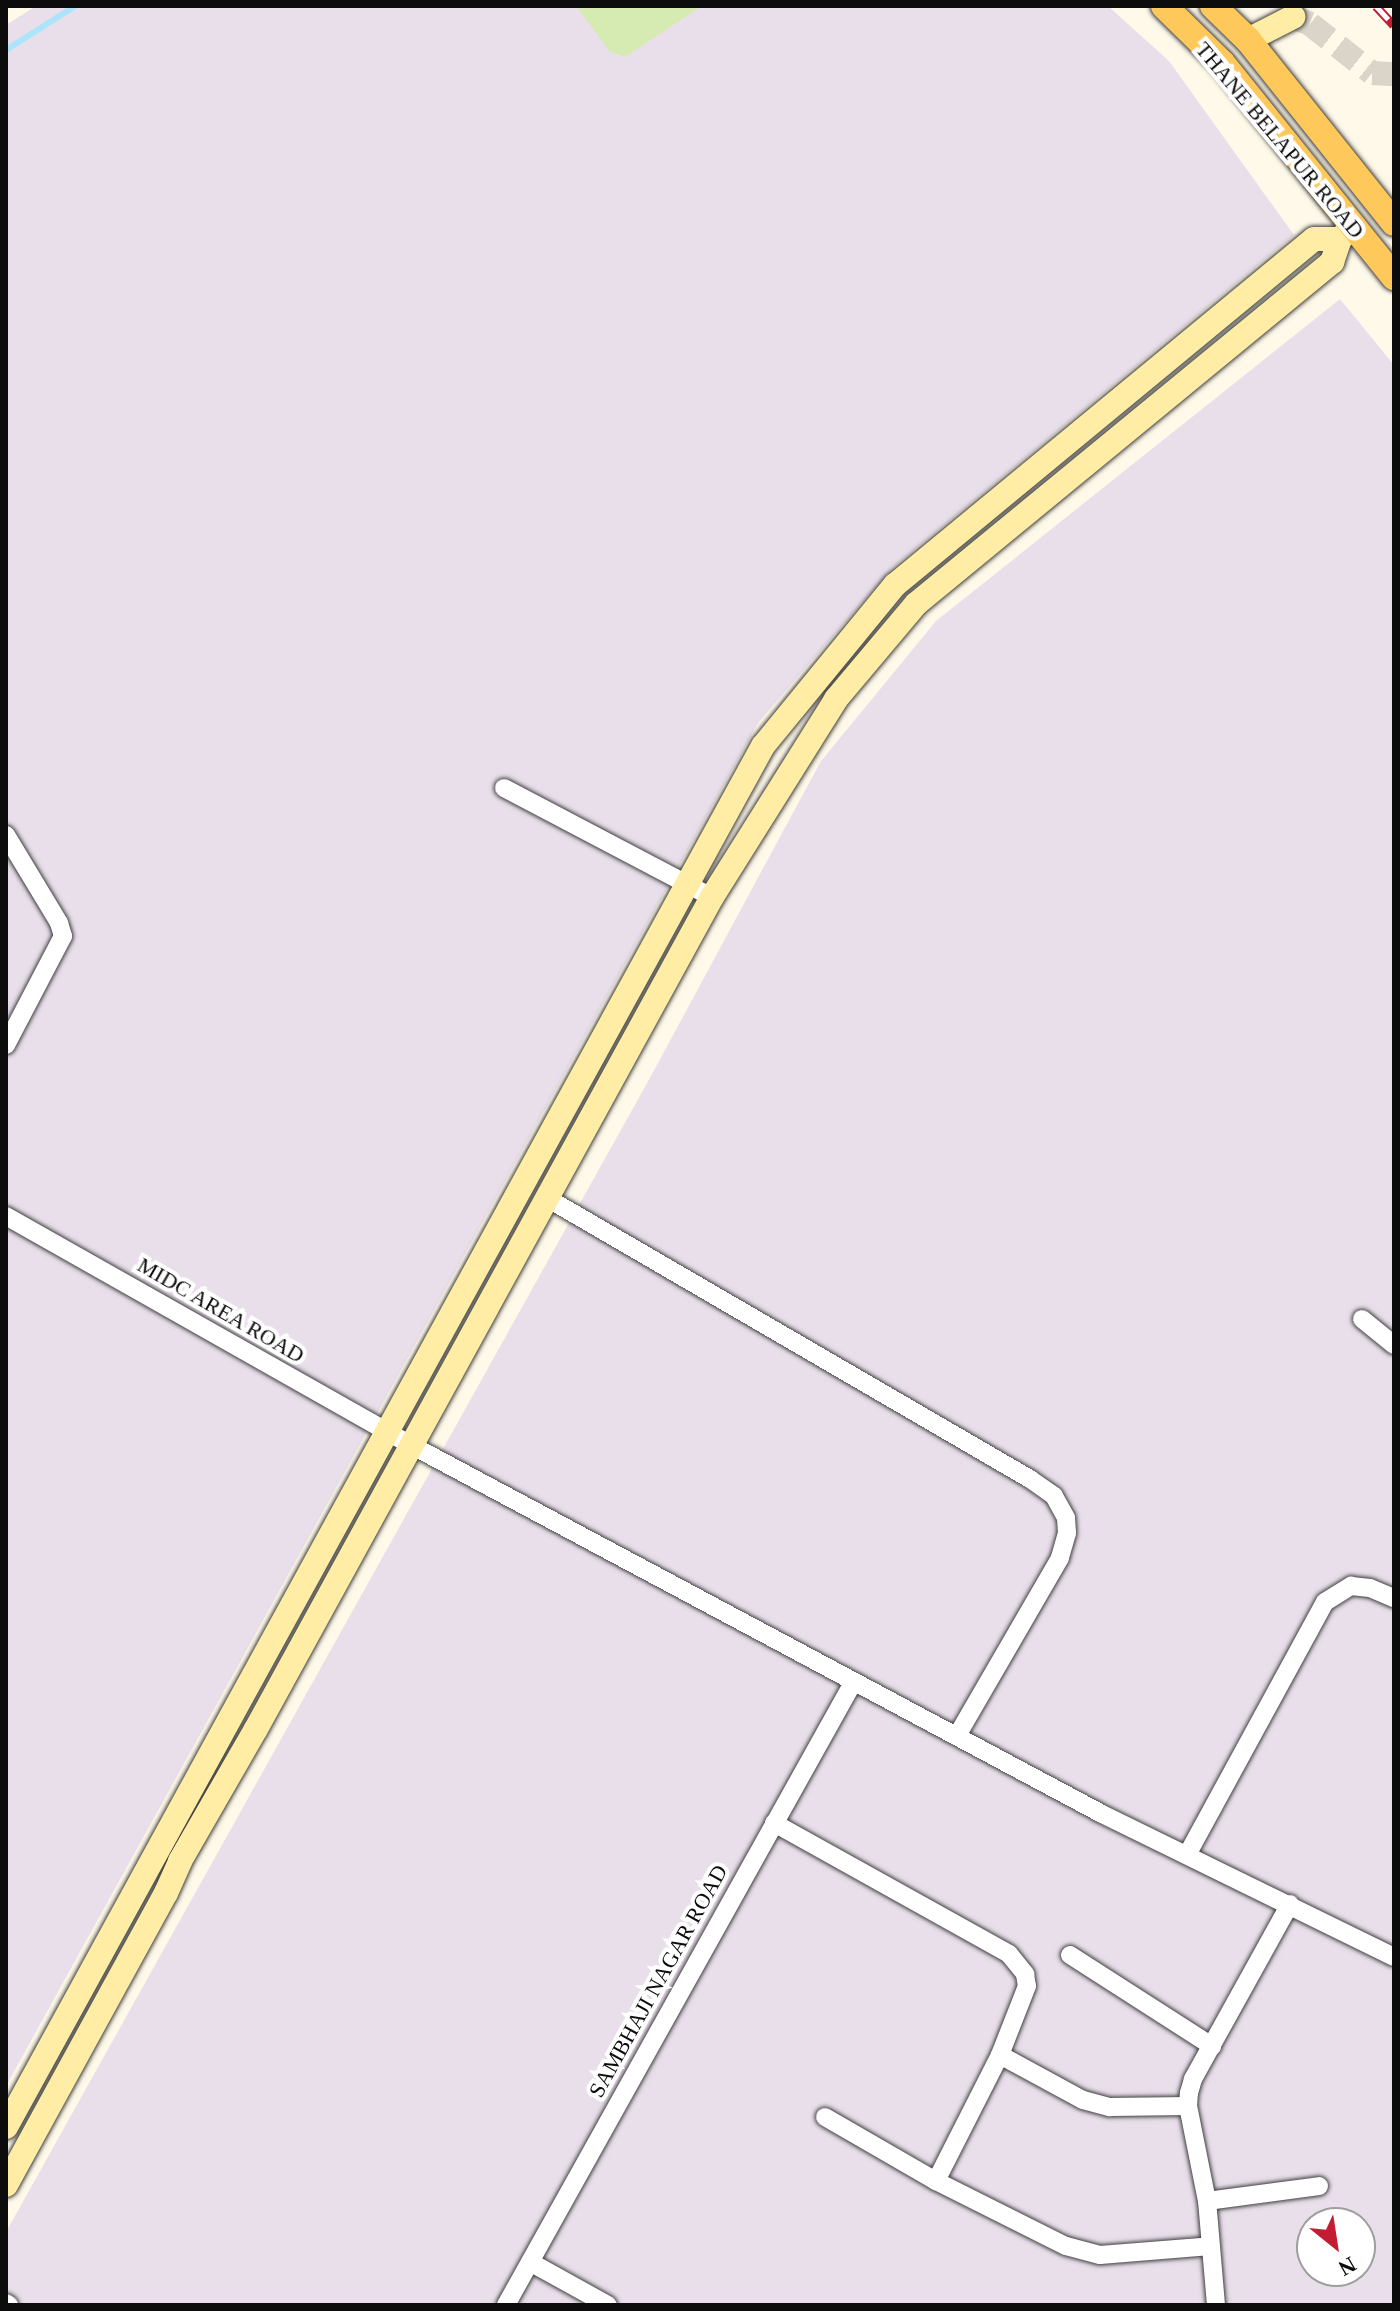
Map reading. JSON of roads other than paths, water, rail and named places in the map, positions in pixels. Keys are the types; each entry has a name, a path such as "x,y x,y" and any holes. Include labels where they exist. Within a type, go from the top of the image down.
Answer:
{"main road":[{"name":"THANE BELAPUR ROAD","path":"1164,6 1222,63 1346,233 1394,277"},
{"name":"THANE BELAPUR ROAD","path":"1213,6 1248,40 1394,223"}],"street":[{"path":"1248,40 1293,17"},
{"path":"6,2127 763,746 895,585 1314,239 1346,233"},
{"path":"6,2185 166,1893 180,1861 256,1729 712,897 836,699 916,604 1332,262 1346,233"},
{"path":"984,511 1003,533"},
{"path":"814,681 836,699"},
{"path":"504,788 712,897"},
{"path":"6,835 59,923 63,936 6,1045"},
{"path":"547,1198 1030,1479 1054,1496 1066,1518 1067,1533 1060,1558 957,1736"},
{"name":"MIDC AREA ROAD","path":"6,1216 411,1445 957,1736 1394,1957"},
{"path":"1362,1319 1394,1345"},
{"path":"315,1562 340,1576"},
{"path":"1187,1855 1325,1602 1351,1586 1370,1588 1394,1598"},
{"path":"265,1654 289,1668"},
{"name":"SAMBHAJI NAGAR ROAD","path":"506,2305 854,1681"},
{"path":"231,1715 256,1729"},
{"path":"774,1823 1009,1954 1025,1974 1027,1986 1000,2055 936,2181"},
{"path":"1216,2305 1207,2201 1188,2106 1193,2079 1290,1904"},
{"path":"1070,1955 1212,2046"},
{"path":"1000,2055 1083,2100 1110,2107 1188,2106"},
{"path":"825,2117 936,2181 1066,2246 1100,2255 1211,2246"},
{"path":"1207,2201 1319,2186"},
{"path":"530,2262 608,2305"}],"waterway":[{"path":"6,50 75,6"}],"tunnel":[{"path":"1293,17 1310,24 1372,73 1394,74"}],"railway":[{"path":"1376,6 1394,25"}]}
